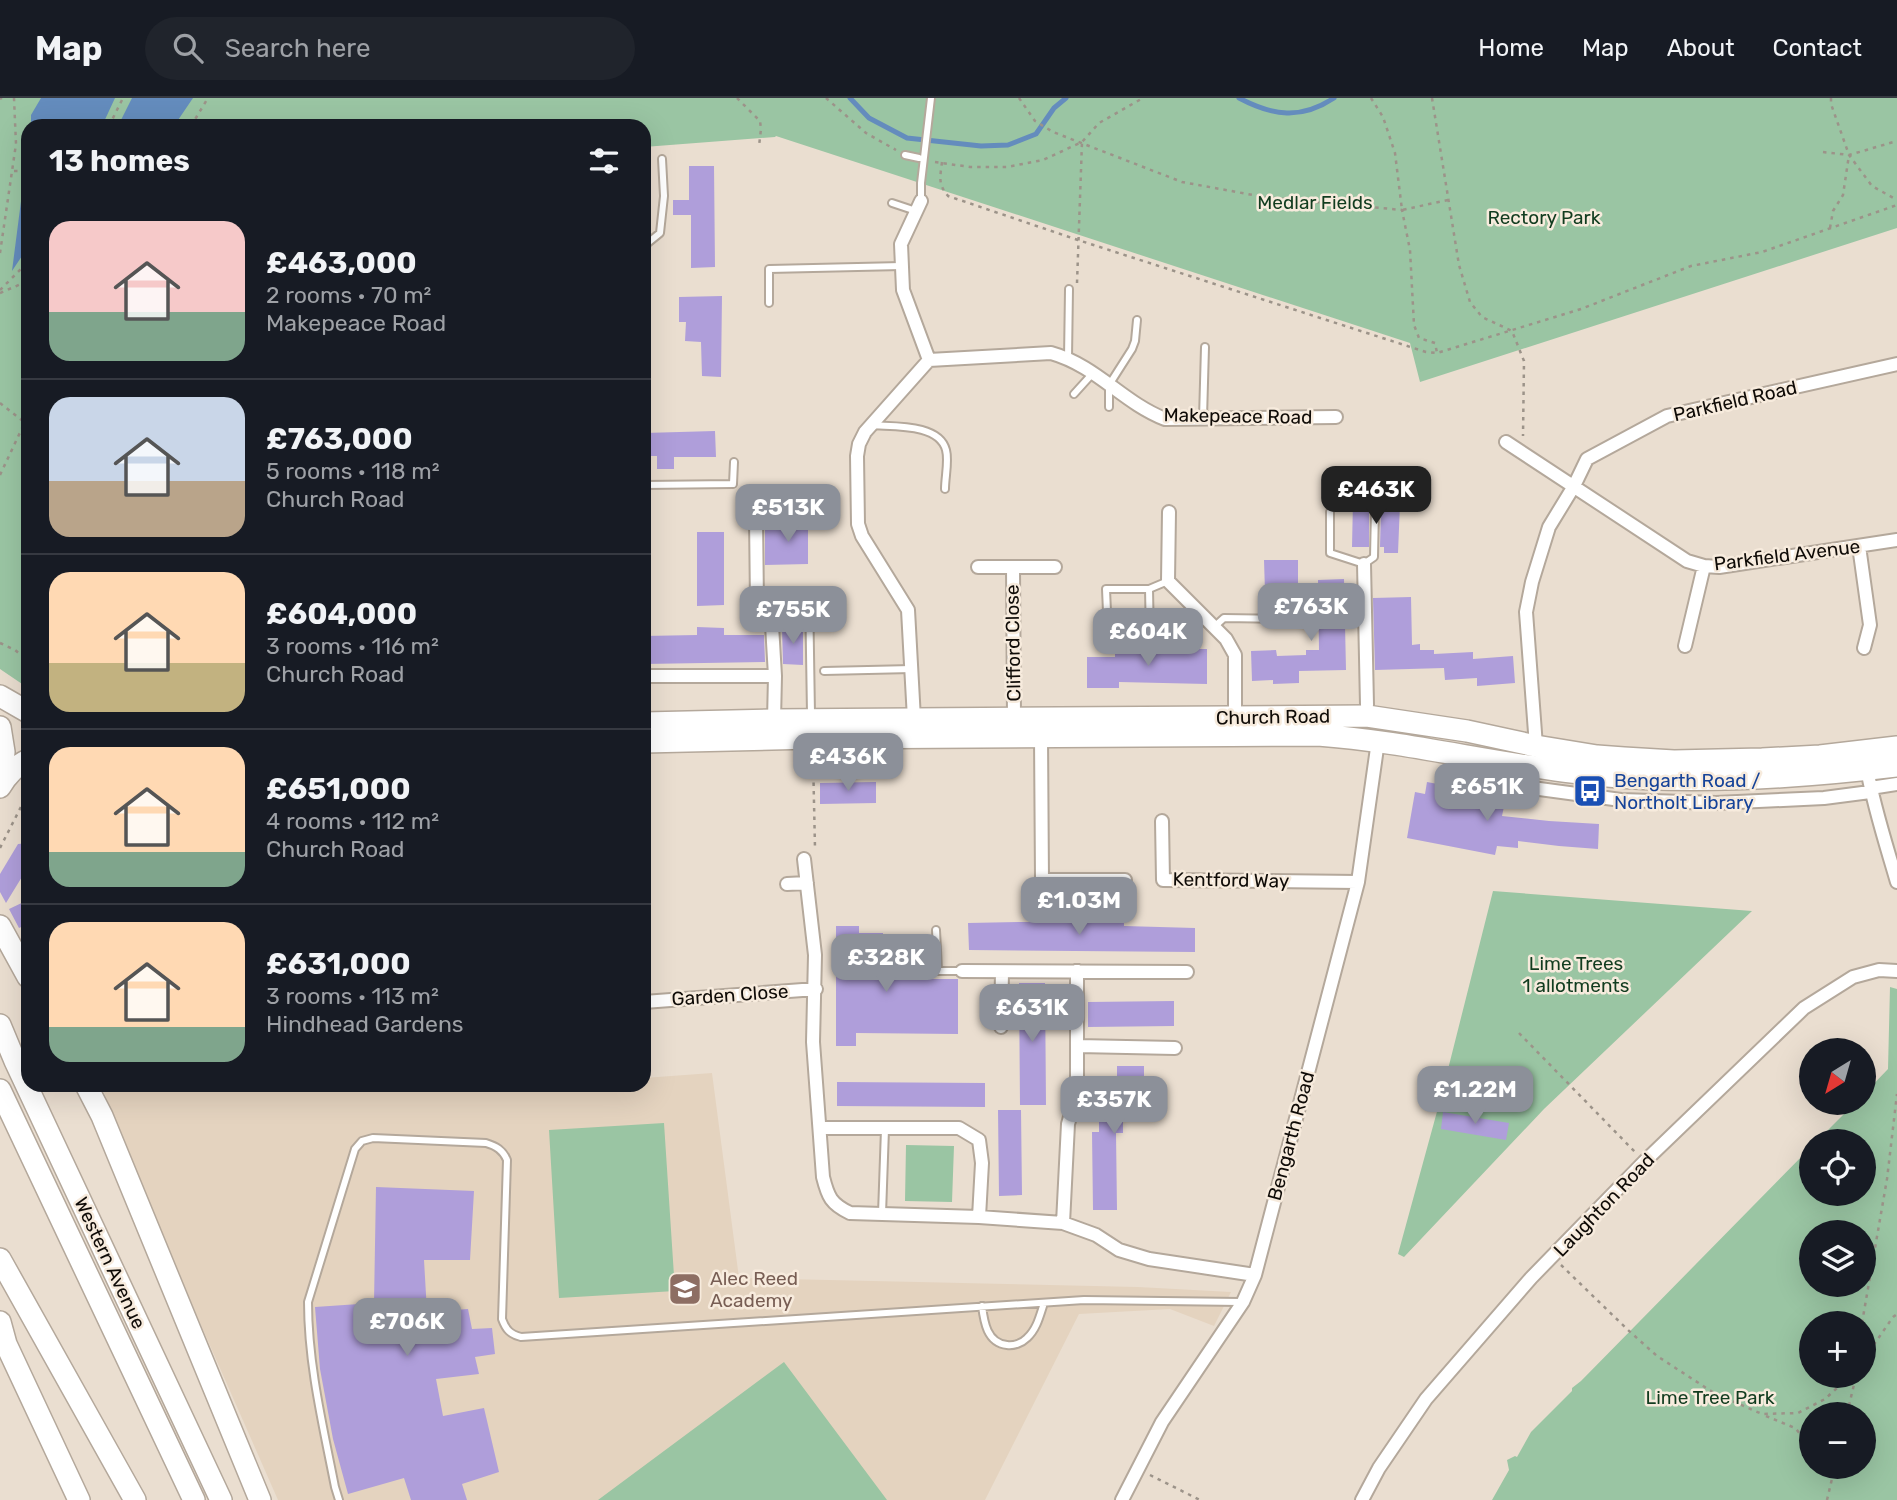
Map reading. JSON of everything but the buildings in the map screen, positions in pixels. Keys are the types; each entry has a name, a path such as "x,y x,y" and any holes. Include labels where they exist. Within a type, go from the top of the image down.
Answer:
{"highway":[{"path":"0,696 21,708"},
{"name":"Church Road","path":"651,723 1235,717 1367,711 1597,756 1674,761 1751,760 1820,756 1897,747"},
{"path":"0,727 4,752 0,785"},
{"name":"Church Road","path":"651,742 790,738 1290,734 1378,741 1536,768 1623,778 1763,778 1897,766"},
{"path":"0,785 11,771 21,765"},
{"path":"0,926 21,964"},
{"name":"Western Avenue","path":"0,1025 21,1074"},
{"name":"Western Avenue","path":"0,1090 194,1500"},
{"name":"Western Avenue","path":"30,1092 221,1500"},
{"path":"90,1092 102,1116 260,1500"},
{"path":"0,1259 135,1500"},
{"path":"0,1322 6,1344 79,1500"}],"street":[{"path":"914,719 908,610 862,536 858,524 857,456 865,432 929,360 902,290 901,244 918,206"},
{"name":"Makepeace Road","path":"929,360 1051,353 1068,358 1146,412 1165,419 1336,417"},
{"name":"Parkfield Road","path":"1536,746 1526,612 1549,527 1587,459 1667,416 1897,365"},
{"name":"Parkfield Avenue","path":"1506,442 1688,561 1704,566 1897,540"},
{"path":"1169,512 1168,581 1226,639 1235,654 1235,717"},
{"path":"756,518 757,604 772,625 774,720"},
{"path":"1859,546 1870,625 1864,648"},
{"path":"1364,564 1367,711"},
{"path":"1685,646 1704,566"},
{"name":"Clifford Close","path":"978,567 1055,568"},
{"name":"Clifford Close","path":"1013,567 1014,718"},
{"path":"651,676 775,676"},
{"path":"1041,737 1042,880 1125,880"},
{"name":"Bengarth Road","path":"1122,1500 1162,1422 1243,1302 1255,1275 1358,882 1378,741"},
{"path":"1867,769 1878,823 1897,881"},
{"path":"1532,788 1593,797 1673,802 1765,801 1824,798 1870,792 1877,787 1897,784"},
{"name":"Kentford Way","path":"1163,821 1163,880 1358,882"},
{"path":"804,859 815,955 813,1042 823,1177 827,1194 836,1206 850,1213 1063,1223 1096,1235 1119,1250 1149,1259 1255,1275"},
{"path":"788,884 807,883"},
{"name":"Laughton Road","path":"1362,1500 1379,1468 1426,1398 1531,1278 1644,1162 1804,1008 1853,977 1879,970 1897,971"},
{"path":"962,971 1186,972"},
{"path":"1063,1223 1068,1124 1077,1093 1077,971"},
{"path":"1001,1027 1002,972"},
{"name":"Garden Close","path":"651,1001 816,989"},
{"path":"1078,1046 1175,1048"},
{"path":"820,1128 959,1128 979,1140 982,1163 979,1217"}],"lane":[{"path":"892,204 918,206 931,98"},
{"path":"905,155 919,158"},
{"path":"651,240 660,233 664,196 662,159"},
{"path":"769,303 769,269 902,266"},
{"path":"1068,358 1069,289"},
{"path":"1109,407 1109,385 1132,349 1137,320"},
{"path":"1203,419 1205,347"},
{"path":"1074,394 1093,373"},
{"path":"871,425 922,429 937,436 946,453 945,489"},
{"path":"651,485 733,484 734,462"},
{"path":"1329,512 1330,553 1364,564 1374,557 1375,509"},
{"path":"1108,635 1106,589 1149,589 1168,581"},
{"path":"1149,589 1150,639"},
{"path":"784,592 809,591 811,720"},
{"path":"1214,627 1224,618 1288,619"},
{"path":"824,671 912,669"},
{"path":"936,930 938,971 962,971"},
{"path":"882,1214 886,1128"},
{"path":"339,1500 314,1378 308,1302 355,1149 362,1142 373,1138 486,1143 504,1153 507,1160 502,1320 505,1329 521,1337 1084,1300 1243,1302"},
{"path":"982,1306 987,1331 993,1340 1011,1346 1029,1337 1044,1303"}],"path":[{"path":"0,253 16,144 14,98"},
{"path":"112,119 123,98"},
{"path":"195,119 208,98"},
{"path":"737,98 760,121 759,146"},
{"path":"826,98 866,133 905,155"},
{"path":"1018,98 1035,121 1052,132 1182,181 1264,197 1402,210 1448,200"},
{"path":"932,161 970,167 1007,167 1043,160 1082,142 1099,123 1143,98"},
{"path":"1371,98 1383,117 1395,153 1410,250 1414,325 1419,338 1435,343 1437,353"},
{"path":"1432,98 1459,265 1470,302 1482,317 1512,331 1524,361 1523,453"},
{"path":"1831,98 1849,155 1872,186 1897,200"},
{"path":"1823,152 1849,155 1897,141"},
{"path":"1069,289 1077,284 1082,142"},
{"path":"1830,229 1833,211 1843,195 1849,155"},
{"path":"942,162 941,187 948,196 1412,348 1437,353 1581,309 1691,266 1762,253 1897,205"},
{"path":"13,171 21,170"},
{"path":"0,292 21,270"},
{"path":"0,292 21,284"},
{"path":"0,403 21,419"},
{"path":"0,475 21,435"},
{"path":"0,643 21,655"},
{"path":"804,859 815,858 813,751"},
{"path":"0,848 21,802"},
{"path":"1519,1033 1644,1162"},
{"path":"1864,1311 1887,1178 1897,1094"},
{"path":"1553,1257 1657,1356 1714,1393 1795,1428 1799,1432"},
{"path":"1876,1342 1897,1314"},
{"path":"1762,1414 1798,1413 1825,1399 1837,1388"},
{"path":"1138,1469 1200,1500"},
{"path":"1827,1500 1832,1480"}],"shaded area":[{"name":"Alec Reed Academy","path":"712,1073 739,1278 1138,1287 1231,1292 1214,1326 1170,1309 1079,1314 985,1500 278,1500 197,1316 104,1092 651,1092 651,1077"}],"green space":[{"path":"0,98 1897,98 1897,228 1420,382 1410,343 776,136 651,146 651,119 21,119 21,683 0,669"},
{"name":"Lime Trees 1 allotments","path":"1493,891 1752,911 1544,1109 1404,1257 1398,1254"},
{"name":"Lime Tree Park","path":"1890,987 1897,989 1897,1500 1492,1500 1509,1470 1507,1460 1517,1457 1531,1432 1799,1159 1799,1206 1876,1206 1876,1129 1829,1129 1843,1115 1876,1115 1876,1082 1888,1069"},
{"path":"664,1123 675,1291 559,1298 549,1130"},
{"path":"906,1145 954,1146 952,1202 905,1201"},
{"path":"784,1362 887,1500 598,1500"}],"water":[{"path":"41,98 115,98 105,119 31,119"},
{"path":"132,98 193,98 179,119 122,119"},
{"path":"21,201 21,258 12,271"}],"waterway":[{"path":"850,98 869,118 907,138 981,146 1008,145 1036,134 1054,108 1066,98"},
{"path":"1239,98 1264,109 1287,113 1310,110 1334,98"}],"place":[{"name":"Bengarth Road / Northolt Library","path":"1590,791"},
{"name":"Alec Reed Academy","path":"685,1289"}],"park label":[{"name":"Medlar Fields","path":"1315,202"},
{"name":"Rectory Park","path":"1544,217"}]}
